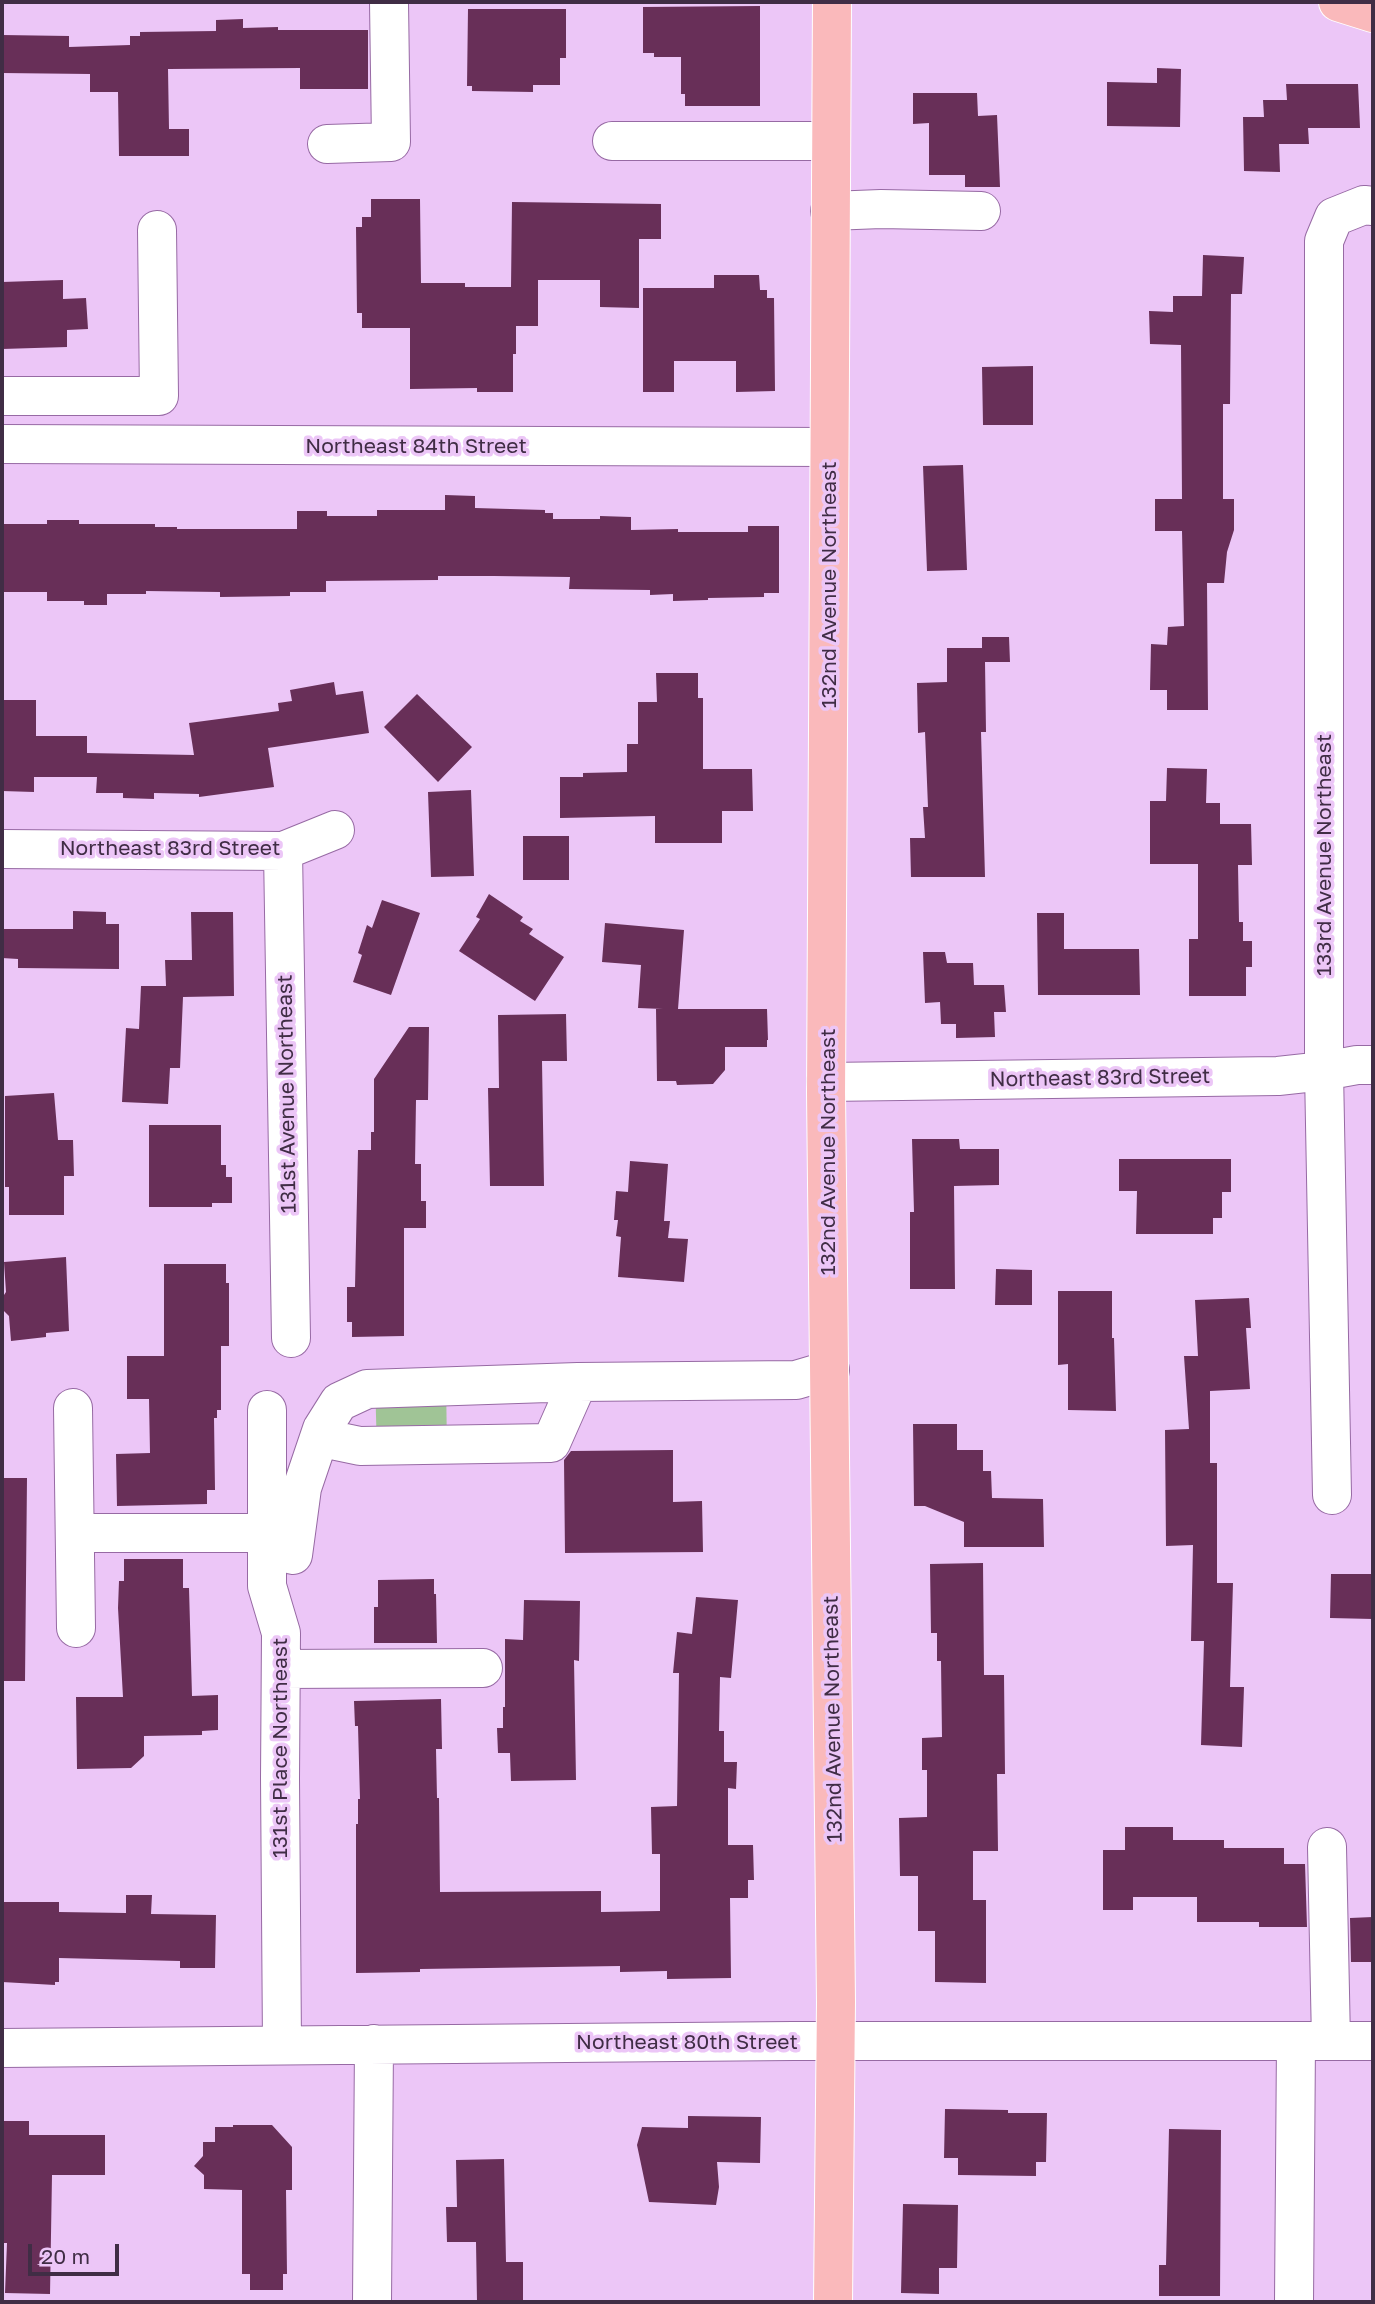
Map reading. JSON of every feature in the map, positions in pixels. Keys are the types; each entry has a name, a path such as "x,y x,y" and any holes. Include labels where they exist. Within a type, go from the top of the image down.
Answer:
{"main road":[{"name":"132nd Avenue Northeast","path":"832,2 826,1082 835,2042 833,2302"},
{"path":"1338,2 1373,13"}],"street":[{"path":"327,144 391,142 389,2"},
{"path":"612,141 831,141"},
{"name":"133rd Avenue Northeast","path":"1332,1495 1324,1072 1324,241 1334,217 1364,205 1373,206"},
{"path":"830,211 981,211"},
{"path":"2,396 159,396 158,230"},
{"name":"Northeast 84th Street","path":"2,444 829,447"},
{"name":"Northeast 83rd Street","path":"2,849 283,851 335,830"},
{"name":"131st Avenue Northeast","path":"283,851 291,1338"},
{"name":"Northeast 83rd Street","path":"826,1082 1278,1076 1373,1065"},
{"path":"75,1533 280,1544 322,1429 340,1402 367,1390 578,1382 796,1380 830,1370"},
{"path":"322,1429 336,1441 360,1446 551,1443 578,1382"},
{"path":"73,1408 76,1628"},
{"name":"131st Place Northeast","path":"267,1410 280,1544 267,1586 281,1633 282,2045"},
{"path":"281,1669 483,1668"},
{"path":"1294,2302 1327,1847"},
{"name":"Northeast 80th Street","path":"2,2048 374,2044 1373,2041"},
{"path":"372,2302 374,2044"}],"green space":[{"path":"446,1379 447,1451 377,1451 375,1380"}],"building":[{"path":"760,6 760,106 685,106 685,94 681,94 681,57 654,57 654,53 643,53 643,7"},
{"path":"468,9 566,9 566,58 560,58 560,85 533,85 533,92 472,91 472,86 467,86"},
{"path":"243,19 243,28 368,30 368,89 300,89 300,68 168,69 169,129 189,129 189,156 119,156 118,92 90,92 90,74 2,73 2,35 69,36 69,47 130,45 130,36 140,36 140,32 216,31 216,20"},
{"path":"1157,68 1181,69 1180,127 1107,126 1107,82 1157,83"},
{"path":"1286,84 1358,84 1360,128 1308,128 1309,144 1279,144 1280,172 1244,171 1243,117 1264,117 1263,100 1287,100"},
{"path":"913,93 977,93 978,116 997,115 1000,187 965,187 965,175 929,175 929,123 913,124"},
{"path":"371,199 420,199 421,283 511,287 512,202 661,204 661,239 639,239 639,308 600,307 600,280 538,280 538,326 516,326 513,392 477,392 477,388 410,389 410,328 362,328 362,313 357,313 356,227 362,227 362,217 371,217"},
{"path":"1203,255 1244,257 1242,294 1231,294 1230,404 1223,404 1223,499 1234,499 1234,530 1227,552 1224,583 1207,583 1208,710 1167,710 1167,690 1150,690 1151,644 1167,645 1168,627 1184,626 1182,531 1155,531 1155,499 1182,499 1181,345 1150,344 1149,311 1173,312 1173,296 1202,296"},
{"path":"714,275 759,275 760,290 767,290 767,298 774,298 775,391 736,392 736,361 674,361 674,392 643,392 643,288 714,288"},
{"path":"63,280 63,299 86,298 88,329 67,330 67,347 2,349 2,282"},
{"path":"1033,366 1033,425 983,425 982,367"},
{"path":"963,465 967,570 927,571 923,466"},
{"path":"445,495 475,496 475,508 545,510 545,513 553,513 553,519 631,517 631,530 748,532 748,526 779,526 779,593 764,593 764,597 673,601 673,594 650,595 650,590 569,589 570,577 494,576 438,576 438,580 326,581 326,592 290,592 290,596 220,597 220,592 146,591 146,594 107,594 107,605 84,605 84,601 47,601 47,592 2,592 2,524 47,524 47,520 79,520 79,524 155,524 155,527 177,529 297,529 297,511 327,511 327,516 377,516 377,510 445,510"},
{"path":"982,637 1009,637 1010,662 985,662 986,732 981,732 985,877 911,877 910,838 925,838 923,807 928,807 925,732 918,733 917,683 947,682 947,648 982,648"},
{"path":"656,673 698,673 698,698 703,698 703,769 752,769 753,811 722,811 722,843 655,843 655,816 560,818 560,777 583,777 583,773 627,772 627,744 638,744 638,702 657,702"},
{"path":"334,682 336,695 363,691 369,733 268,748 274,787 199,797 199,794 154,793 154,799 123,798 123,793 96,793 97,777 34,777 34,792 2,791 2,700 36,700 36,736 87,736 87,753 194,755 189,723 279,711 278,703 292,701 290,690"},
{"path":"417,694 472,747 438,782 384,727"},
{"path":"1167,768 1207,769 1206,803 1220,803 1220,824 1251,824 1252,865 1238,865 1239,922 1243,922 1243,941 1252,941 1252,967 1246,967 1246,996 1189,996 1189,939 1198,939 1198,864 1150,864 1150,801 1166,801"},
{"path":"471,790 474,876 431,877 428,792"},
{"path":"523,836 569,836 569,880 523,880"},
{"path":"489,894 523,917 520,921 533,929 529,934 564,957 535,1001 459,951 480,919 476,917"},
{"path":"382,900 420,913 391,995 353,982 362,955 358,953 367,925 372,928"},
{"path":"73,911 106,912 106,924 119,924 119,969 18,968 18,959 2,958 2,929 73,929"},
{"path":"191,912 233,912 234,996 183,997 180,1068 170,1068 168,1104 122,1102 126,1028 139,1029 141,986 166,986 165,960 192,960"},
{"path":"1037,913 1064,913 1064,949 1139,949 1140,995 1038,995"},
{"path":"605,923 684,930 678,1009 767,1009 767,1047 725,1047 725,1070 713,1084 677,1085 676,1081 657,1081 656,1009 663,1009 638,1008 641,965 602,962"},
{"path":"923,952 945,952 947,963 973,963 974,985 1004,985 1006,1012 994,1012 995,1037 956,1038 956,1024 941,1024 940,1002 925,1003"},
{"path":"566,1014 567,1061 542,1061 544,1186 490,1186 488,1088 499,1088 498,1015"},
{"path":"409,1027 429,1027 428,1100 416,1100 415,1164 421,1164 421,1201 426,1201 426,1228 404,1228 404,1336 352,1337 352,1322 347,1322 347,1287 355,1287 358,1150 371,1150 371,1132 374,1132 374,1079"},
{"path":"54,1093 58,1140 73,1140 74,1176 64,1176 64,1215 9,1215 9,1187 5,1187 5,1096"},
{"path":"149,1125 221,1125 221,1165 226,1165 226,1177 232,1177 232,1203 212,1203 212,1207 149,1207"},
{"path":"912,1139 959,1139 960,1149 999,1149 999,1185 954,1186 955,1289 910,1289 910,1212 914,1212"},
{"path":"1119,1159 1231,1159 1231,1192 1222,1192 1222,1218 1213,1218 1213,1234 1136,1234 1137,1191 1119,1191"},
{"path":"630,1161 668,1164 664,1221 670,1221 668,1238 688,1239 684,1282 618,1277 621,1237 616,1236 618,1220 614,1220 616,1191 628,1192"},
{"path":"66,1257 69,1331 11,1341 9,1316 2,1309 2,1298 6,1292 4,1262"},
{"path":"164,1264 226,1264 226,1283 229,1283 229,1346 221,1346 221,1410 217,1410 217,1418 214,1418 215,1490 207,1490 207,1504 117,1506 116,1454 150,1453 149,1399 127,1399 127,1356 164,1356"},
{"path":"996,1269 1032,1270 1032,1305 995,1305"},
{"path":"1058,1291 1112,1291 1116,1411 1068,1410 1068,1364 1058,1365"},
{"path":"1249,1298 1251,1328 1246,1328 1250,1389 1210,1391 1210,1463 1217,1463 1217,1583 1233,1583 1230,1687 1244,1687 1242,1747 1201,1745 1204,1641 1191,1641 1193,1545 1166,1546 1165,1430 1189,1429 1184,1356 1198,1356 1195,1300"},
{"path":"913,1424 957,1424 957,1450 983,1450 983,1471 991,1471 992,1498 1043,1499 1044,1547 964,1547 964,1522 925,1506 914,1506"},
{"path":"673,1450 673,1502 702,1501 703,1552 565,1553 564,1460 571,1451"},
{"path":"2,1478 27,1478 25,1681 2,1681"},
{"path":"124,1559 183,1559 183,1588 189,1588 192,1696 218,1695 218,1730 202,1731 202,1735 144,1736 144,1756 131,1768 77,1769 76,1697 123,1697 118,1608 119,1581 124,1581"},
{"path":"983,1563 984,1675 1004,1675 1005,1774 997,1774 998,1851 973,1851 973,1900 986,1900 986,1983 935,1982 935,1931 918,1931 918,1876 900,1876 899,1818 927,1817 927,1770 922,1770 922,1738 942,1737 941,1661 937,1661 937,1633 931,1633 930,1564"},
{"path":"1331,1574 1373,1574 1373,1619 1330,1618"},
{"path":"434,1579 437,1643 374,1643 374,1607 378,1607 378,1580"},
{"path":"696,1597 738,1600 731,1678 720,1677 719,1731 724,1731 724,1762 737,1762 736,1789 728,1788 728,1845 753,1845 754,1880 748,1880 748,1898 730,1898 731,1978 667,1979 667,1971 620,1972 620,1966 420,1969 420,1972 356,1973 356,1824 360,1799 358,1726 355,1726 354,1701 441,1699 442,1749 436,1749 440,1892 601,1891 601,1912 660,1911 660,1854 652,1854 651,1807 677,1806 679,1673 673,1673 677,1632 692,1634"},
{"path":"524,1600 580,1601 579,1661 574,1660 576,1780 511,1781 510,1753 498,1753 497,1728 503,1728 505,1707 505,1639 523,1640"},
{"path":"1125,1827 1173,1827 1173,1840 1224,1840 1224,1848 1284,1848 1284,1864 1305,1864 1307,1927 1259,1927 1259,1922 1197,1922 1197,1897 1133,1897 1133,1910 1103,1910 1103,1850 1125,1850"},
{"path":"126,1895 152,1895 151,1914 216,1915 215,1968 180,1968 180,1961 59,1958 59,1982 55,1982 55,1985 2,1982 2,1902 59,1902 59,1912 126,1913"},
{"path":"1373,1917 1373,1962 1351,1962 1350,1918"},
{"path":"945,2109 1047,2113 1046,2162 1036,2162 1036,2176 958,2175 958,2158 944,2158"},
{"path":"688,2116 761,2117 760,2163 717,2162 719,2187 716,2205 649,2202 637,2145 642,2127 688,2128"},
{"path":"4,2121 29,2121 29,2135 105,2135 105,2175 52,2175 50,2294 5,2293 7,2243 2,2243"},
{"path":"272,2125 292,2147 292,2190 286,2190 287,2274 283,2274 283,2290 250,2290 250,2274 242,2274 242,2190 204,2189 204,2175 194,2166 203,2156 203,2142 215,2142 215,2127"},
{"path":"1169,2129 1221,2130 1220,2296 1159,2296 1159,2265 1166,2265"},
{"path":"504,2159 506,2262 523,2262 523,2302 477,2302 476,2242 447,2242 446,2207 457,2207 456,2160"},
{"path":"903,2204 958,2205 957,2268 939,2268 939,2294 901,2293"}]}
